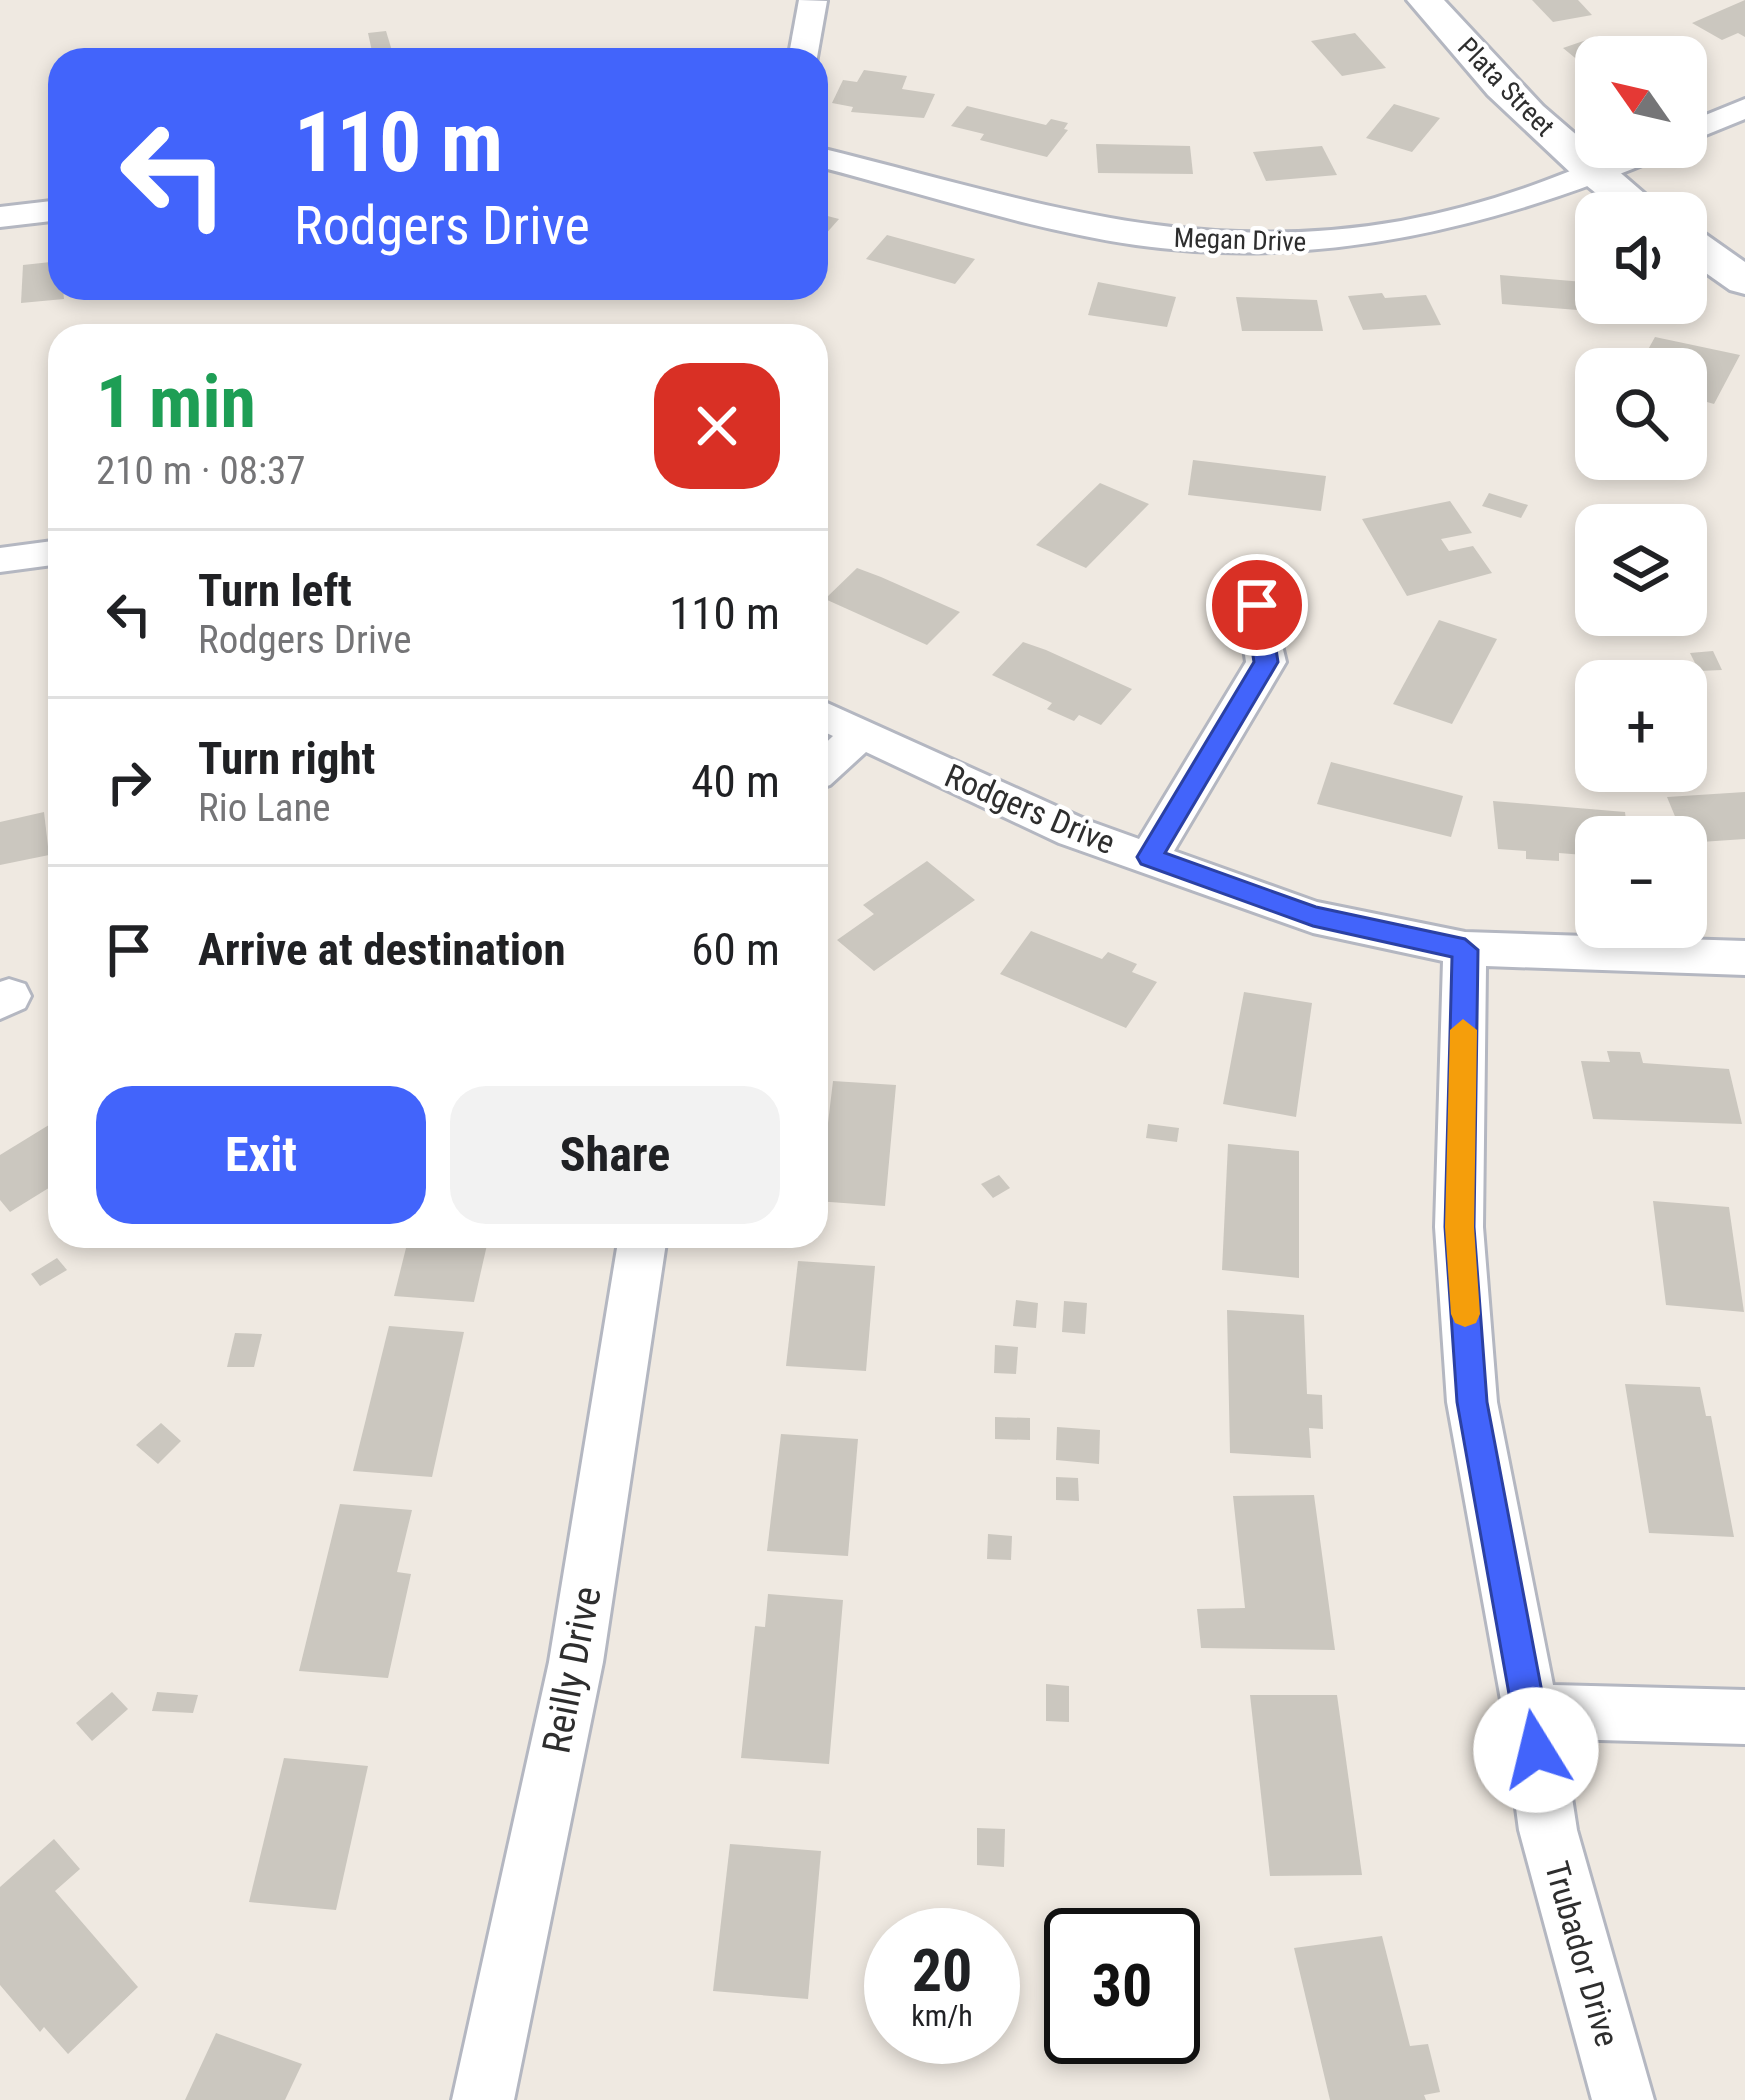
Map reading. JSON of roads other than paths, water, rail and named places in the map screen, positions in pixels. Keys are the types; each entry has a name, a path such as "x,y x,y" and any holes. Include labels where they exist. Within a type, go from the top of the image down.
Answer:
{"street":[{"name":"Plata Street","path":"1425,0 1493,77 1594,176 1617,192"},
{"path":"805,48 813,1"},
{"path":"1707,125 1745,108"},
{"name":"Megan Drive","path":"828,160 1071,223 1139,236 1242,243 1321,242 1424,229 1612,168"},
{"path":"0,217 48,211"},
{"path":"1707,255 1745,281"},
{"path":"0,560 48,554"},
{"path":"1150,857 1266,662 1257,605"},
{"name":"Rodgers Drive","path":"828,718 1074,832 1313,916 1465,950 1745,958"},
{"path":"828,765 861,734"},
{"name":"Trubador Drive","path":"1465,950 1459,1227 1472,1402 1531,1711 1548,1830 1623,2100"},
{"name":"Reilly Drive","path":"483,2100 576,1662 641,1248"},
{"path":"1531,1711 1745,1717"}]}
